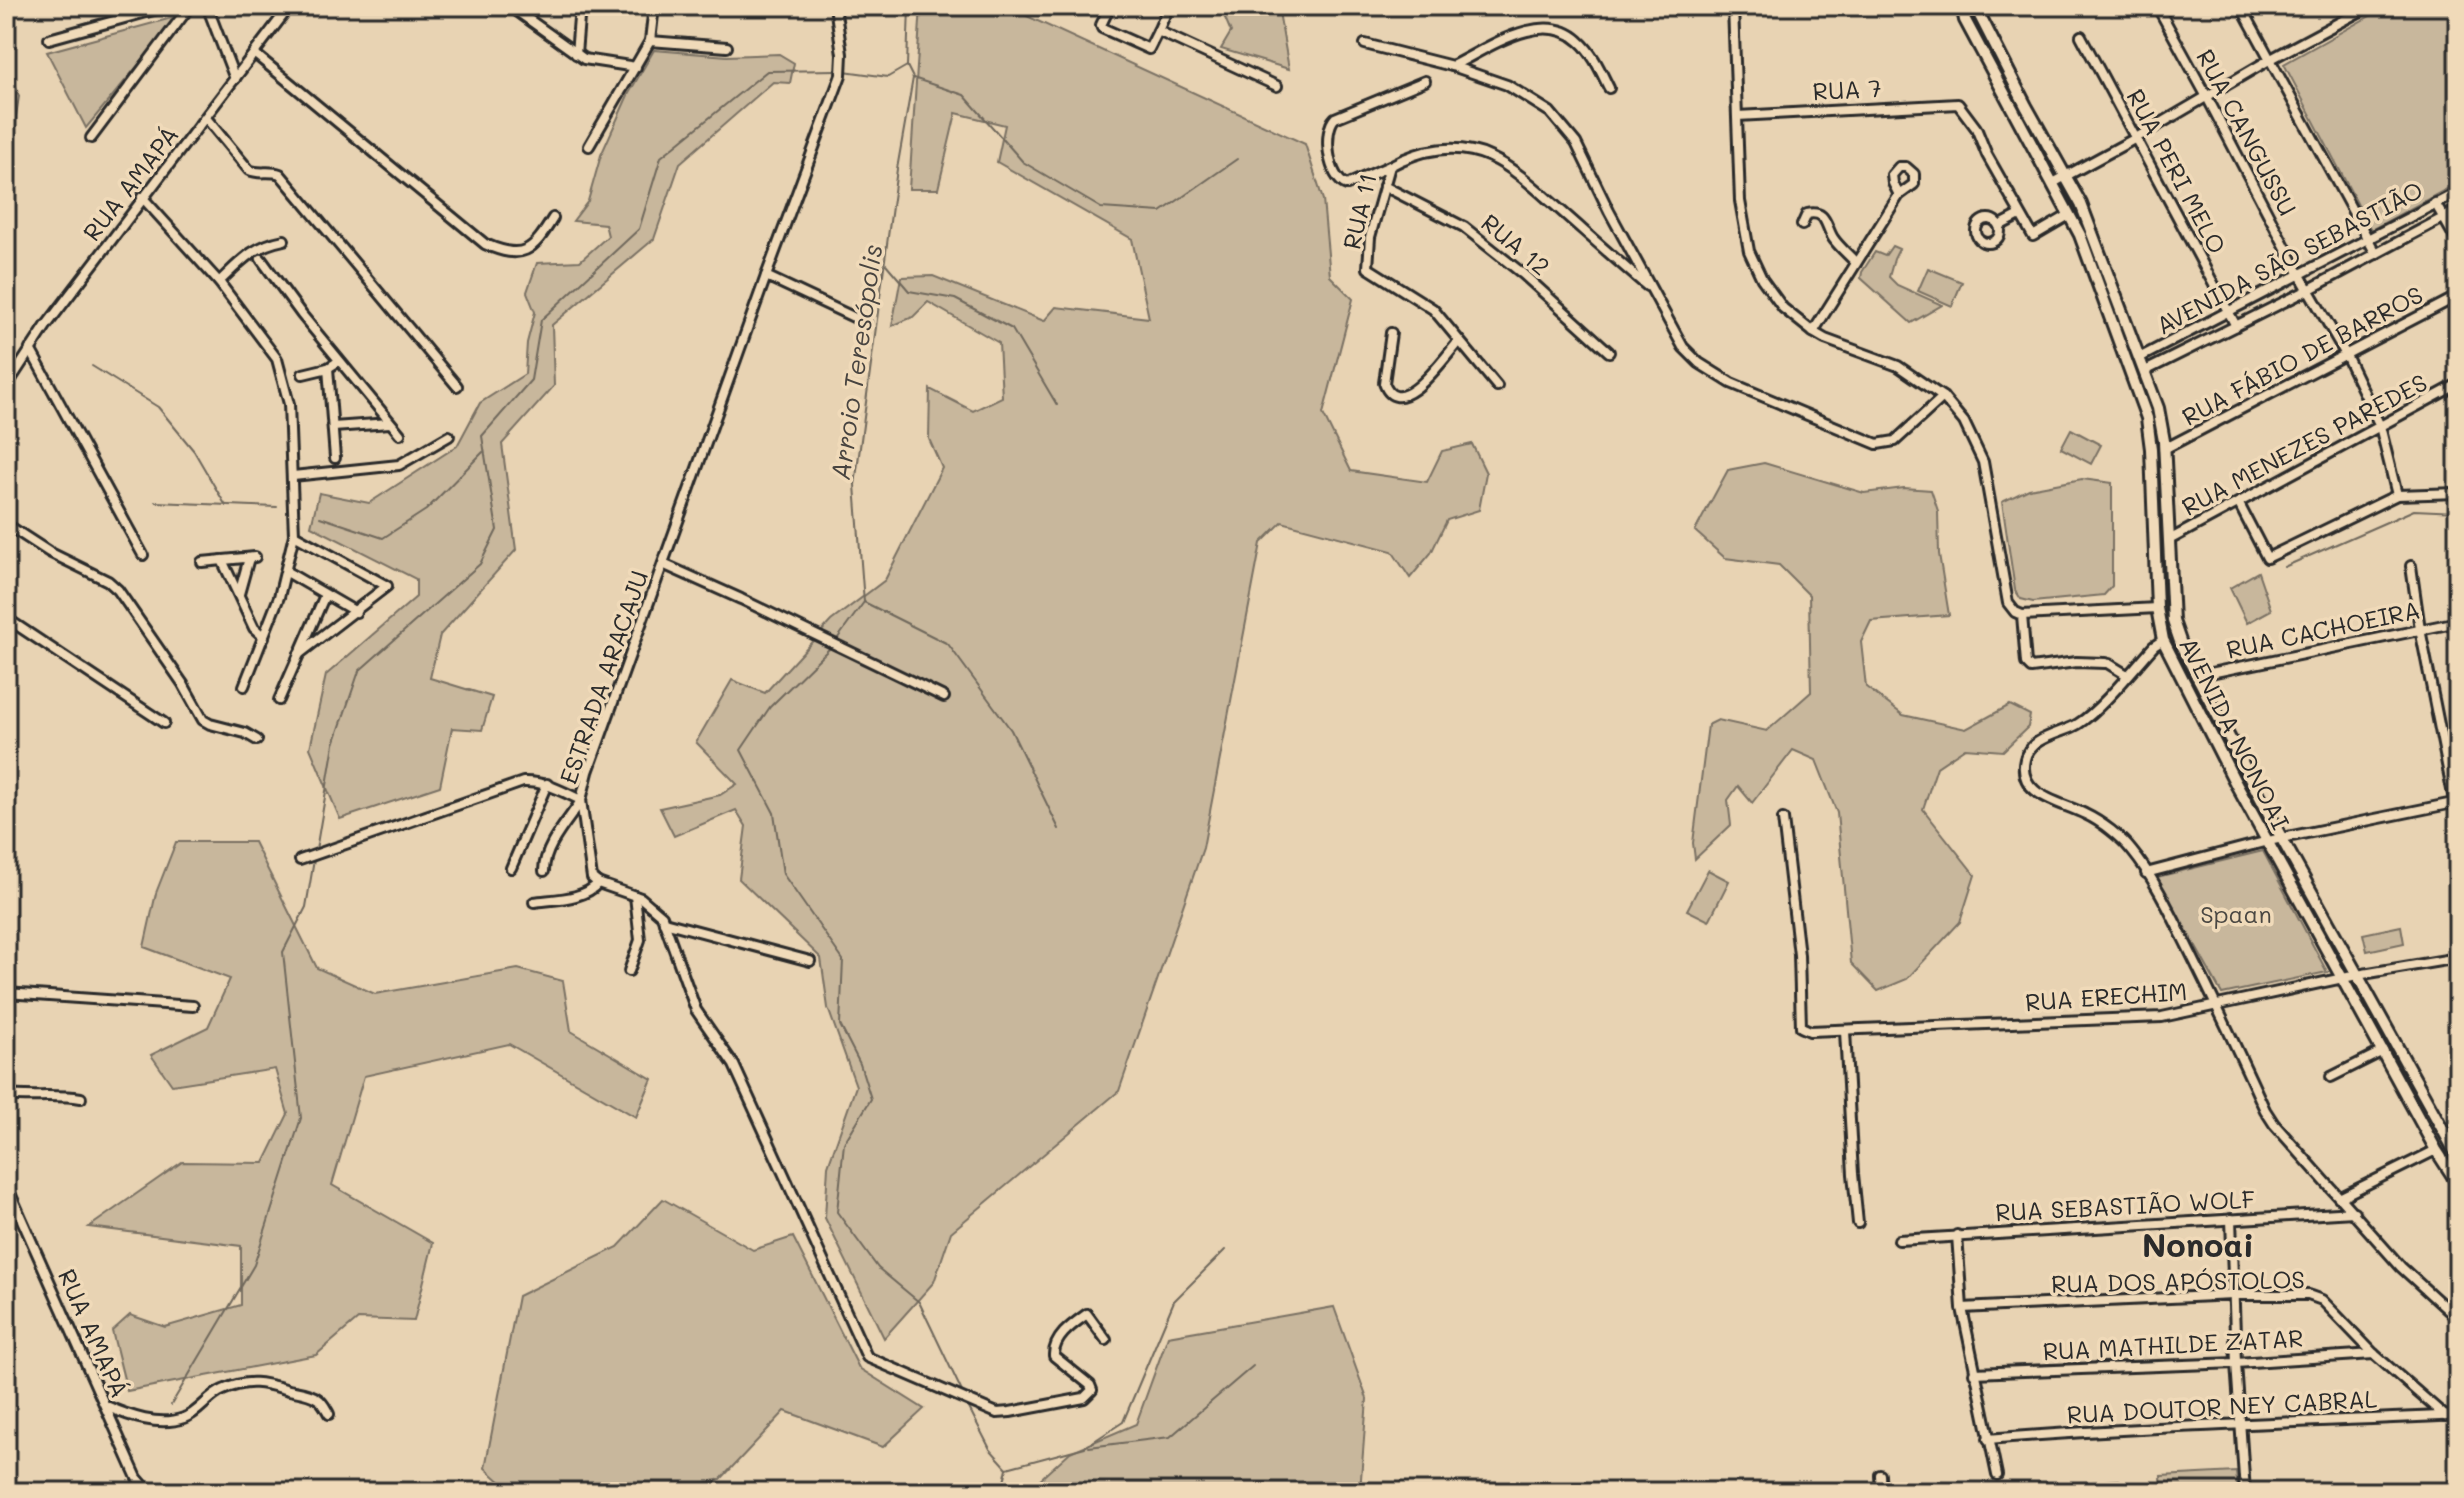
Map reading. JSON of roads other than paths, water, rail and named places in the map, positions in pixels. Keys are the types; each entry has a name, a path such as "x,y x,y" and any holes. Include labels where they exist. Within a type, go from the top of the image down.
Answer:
{"main road":[{"name":"AVENIDA NONOAI","path":"1962,6 1965,20 2080,235 2147,418 2157,608 2163,640 2236,784 2436,1150 2458,1184"},
{"name":"AVENIDA NONOAI","path":"1975,6 2081,204 2158,408 2164,449 2173,621 2182,647 2282,839 2454,1142 2458,1157"},
{"path":"2118,336 2125,339 2139,370 2145,371"}],"street":[{"path":"49,39 168,6"},
{"path":"91,138 190,6"},
{"path":"207,6 235,79"},
{"name":"RUA AMAPÁ","path":"6,387 30,349 142,197 290,6"},
{"path":"510,6 576,54 600,63 636,67"},
{"path":"576,54 580,6"},
{"path":"589,146 650,41 654,6"},
{"name":"ESTRADA ARACAJU","path":"598,883 592,878 581,800 588,772 841,75 842,54 835,6"},
{"path":"1110,6 1102,28 1149,49 1169,6"},
{"path":"1733,6 1740,201 1749,251 1762,279 1783,308 1813,332 1898,366 1943,397 1964,422 1983,462 2008,603 2015,612 2022,615 2157,608"},
{"name":"RUA CANGUSSU","path":"2157,6 2308,290 2345,353 2380,426 2397,495"},
{"path":"2241,6 2376,254"},
{"path":"2053,183 2370,6"},
{"path":"1452,66 1524,31 1542,27 1578,39 1597,64 1609,88"},
{"path":"1158,31 1277,86"},
{"name":"RUA PERI MELO","path":"2081,36 2236,326"},
{"path":"650,41 727,47"},
{"path":"1365,44 1452,66 1507,85 1550,112 1576,143 1683,347 1699,363 1731,383 1877,444 1895,441 1943,397"},
{"path":"255,54 485,244 514,254 528,249 553,218"},
{"path":"1390,166 1347,185 1341,183 1330,162 1328,128 1335,118 1425,81"},
{"name":"RUA 7","path":"1737,116 1958,104 1976,128 2020,215"},
{"path":"206,118 249,170 280,174 457,386"},
{"name":"RUA 11","path":"1497,386 1433,309 1368,268 1370,237 1390,166 1433,149 1460,149 1490,157 1526,180 1650,289"},
{"name":"RUA 12","path":"1384,186 1464,227 1523,274 1609,352"},
{"name":"AVENIDA SÃO SEBASTIÃO","path":"2139,358 2458,192"},
{"path":"1813,332 1899,195"},
{"path":"142,197 219,282 277,359 289,404 294,535 287,572 244,686"},
{"path":"2435,203 2458,243"},
{"name":"AVENIDA SÃO SEBASTIÃO","path":"2145,371 2308,290 2458,210"},
{"path":"1802,225 1807,214 1819,214 1825,219 1833,239 1856,263"},
{"path":"1999,226 2020,215 2033,236 2069,215"},
{"path":"219,282 253,250 284,240"},
{"path":"261,259 400,434"},
{"path":"766,276 866,323"},
{"name":"RUA FÁBIO DE BARROS","path":"2164,449 2458,296"},
{"path":"1391,333 1384,383 1395,396 1403,397 1415,391 1459,341"},
{"path":"30,349 143,555"},
{"path":"283,376 328,368 339,361"},
{"path":"328,368 335,458"},
{"name":"RUA MENEZES PAREDES","path":"2169,540 2458,384"},
{"path":"333,427 390,423"},
{"path":"293,476 399,465 449,436"},
{"path":"2239,504 2267,558 2397,495 2458,493"},
{"path":"6,524 49,552 108,581 118,590 183,684 203,720 257,740"},
{"path":"294,535 387,586 299,654"},
{"path":"202,562 252,558 239,594"},
{"path":"222,560 254,628 264,637"},
{"path":"663,564 944,697"},
{"path":"2411,566 2420,629 2458,820"},
{"path":"287,572 356,612"},
{"path":"279,700 325,595"},
{"path":"2022,615 2026,663 2031,668 2076,662 2107,663 2127,675"},
{"path":"6,618 164,723"},
{"name":"RUA CACHOEIRA","path":"2196,676 2458,622"},
{"path":"2163,640 2081,722 2033,745 2025,757 2024,772 2038,794 2089,815 2132,851 2169,912 2274,1124 2401,1267 2458,1319"},
{"path":"300,860 505,787 538,781 581,800 548,851 544,871"},
{"path":"511,868 547,784"},
{"path":"2146,873 2268,841 2456,802"},
{"name":"RUA ERECHIM","path":"1783,819 1799,955 1801,1027 1810,1031 2162,1017 2357,975 2458,958"},
{"path":"534,902 582,894 598,883 641,898 662,916 696,1010 734,1065 867,1357 997,1413 1084,1398 1092,1390 1090,1385 1054,1356 1056,1342 1070,1326 1087,1314 1106,1340"},
{"path":"629,971 640,940 635,896"},
{"path":"664,922 810,961"},
{"path":"6,993 193,1006"},
{"path":"1845,1031 1858,1223"},
{"path":"2331,1077 2383,1051"},
{"path":"6,1095 28,1097 57,1094 81,1098"},
{"path":"2341,1197 2436,1150"},
{"name":"RUA AMAPÁ","path":"6,1184 137,1478 154,1492"},
{"name":"RUA SEBASTIÃO WOLF","path":"1899,1240 2354,1212"},
{"path":"2231,1219 2245,1492"},
{"path":"1957,1235 1962,1308 1997,1475"},
{"name":"RUA DOS APÓSTOLOS","path":"1962,1308 2233,1295 2308,1295 2322,1300 2374,1354 2445,1416"},
{"name":"RUA MATHILDE ZATAR","path":"1974,1373 2236,1363 2374,1354"},
{"path":"105,1406 125,1415 172,1421 186,1418 222,1390 240,1384 264,1382 310,1394 320,1400 329,1414"},
{"name":"RUA DOUTOR NEY CABRAL","path":"1988,1439 2105,1430 2458,1415"},
{"path":"1880,1475 1881,1492"}],"waterway":[{"name":"Arroio Teresópolis","path":"835,642 864,602 855,485 897,169 913,78 907,66 909,6"},
{"path":"6,60 19,96 9,162"},
{"path":"844,71 888,77 907,66"},
{"path":"316,850 334,744 359,671 480,564 497,530 482,436 531,380 541,320 639,229 661,157 767,71 838,70"},
{"path":"913,78 964,95 1023,162 1101,208 1161,212 1237,159"},
{"path":"886,264 909,291 955,299 1012,329 1057,405"},
{"path":"92,366 158,407 194,451 226,506"},
{"path":"320,517 383,538 426,510 483,452"},
{"path":"156,502 277,507"},
{"path":"2284,567 2414,510 2458,512"},
{"path":"864,602 948,644 1011,730 1059,829"},
{"name":"Arroio Teresópolis","path":"831,647 770,707 741,750 774,813 783,874 843,960 840,1025 860,1064 871,1099 844,1143 837,1212 878,1268 919,1302 964,1396"},
{"path":"171,1405 254,1265 301,1118 283,952 306,907 314,860"},
{"path":"1007,1468 1085,1447 1123,1422 1174,1301 1225,1250"},
{"path":"1089,1447 1170,1437 1253,1366"},
{"name":"Arroio Teresópolis","path":"968,1406 990,1449 1007,1468 1002,1492"}],"district":[{"name":"Nonoai","path":"2198,1244"}],"park label":[{"name":"Spaan","path":"2236,913"}]}
